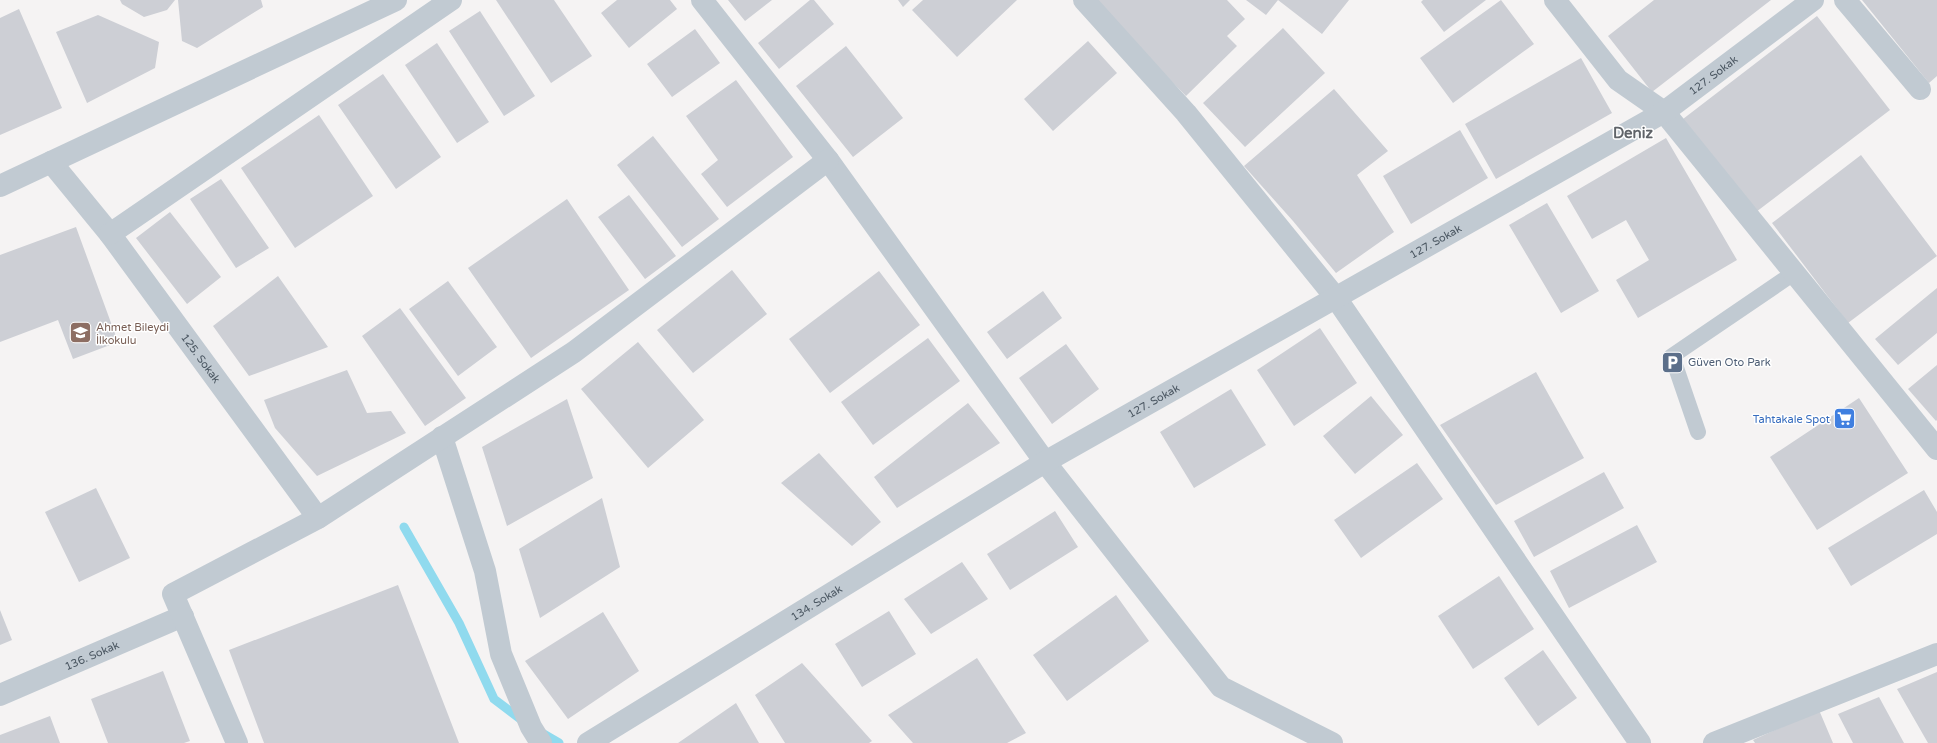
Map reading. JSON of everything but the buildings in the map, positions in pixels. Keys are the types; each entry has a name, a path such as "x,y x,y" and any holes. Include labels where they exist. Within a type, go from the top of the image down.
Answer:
{"street":[{"path":"0,186 396,0"},
{"path":"110,234 451,0"},
{"path":"702,0 828,160 1044,462 1220,687 1332,743"},
{"path":"1084,0 1186,113 1336,298 1640,743"},
{"path":"1555,0 1618,80 1664,112 1937,449"},
{"name":"127. Sokak","path":"1044,462 1664,112 1813,0"},
{"path":"1846,0 1920,89"},
{"path":"237,743 173,594 318,518 574,352 828,160"},
{"name":"125. Sokak","path":"51,162 110,234 318,518"},
{"path":"442,437 485,571 501,654 531,727 541,743"},
{"name":"134. Sokak","path":"588,743 1044,462"},
{"name":"136. Sokak","path":"0,695 183,616"},
{"path":"1714,743 1937,654"}],"lane":[{"path":"1698,432 1672,356 1794,273"}],"waterway":[{"path":"404,527 459,623 494,699 523,721"},
{"path":"540,732 559,743"}],"place":[{"name":"Ahmet Bileydi İlkokulu","path":"81,333"},
{"name":"Güven Oto Park","path":"1672,362"},
{"name":"Tahtakale Spot","path":"1845,419"}],"district":[{"name":"Deniz","path":"1633,133"}]}
